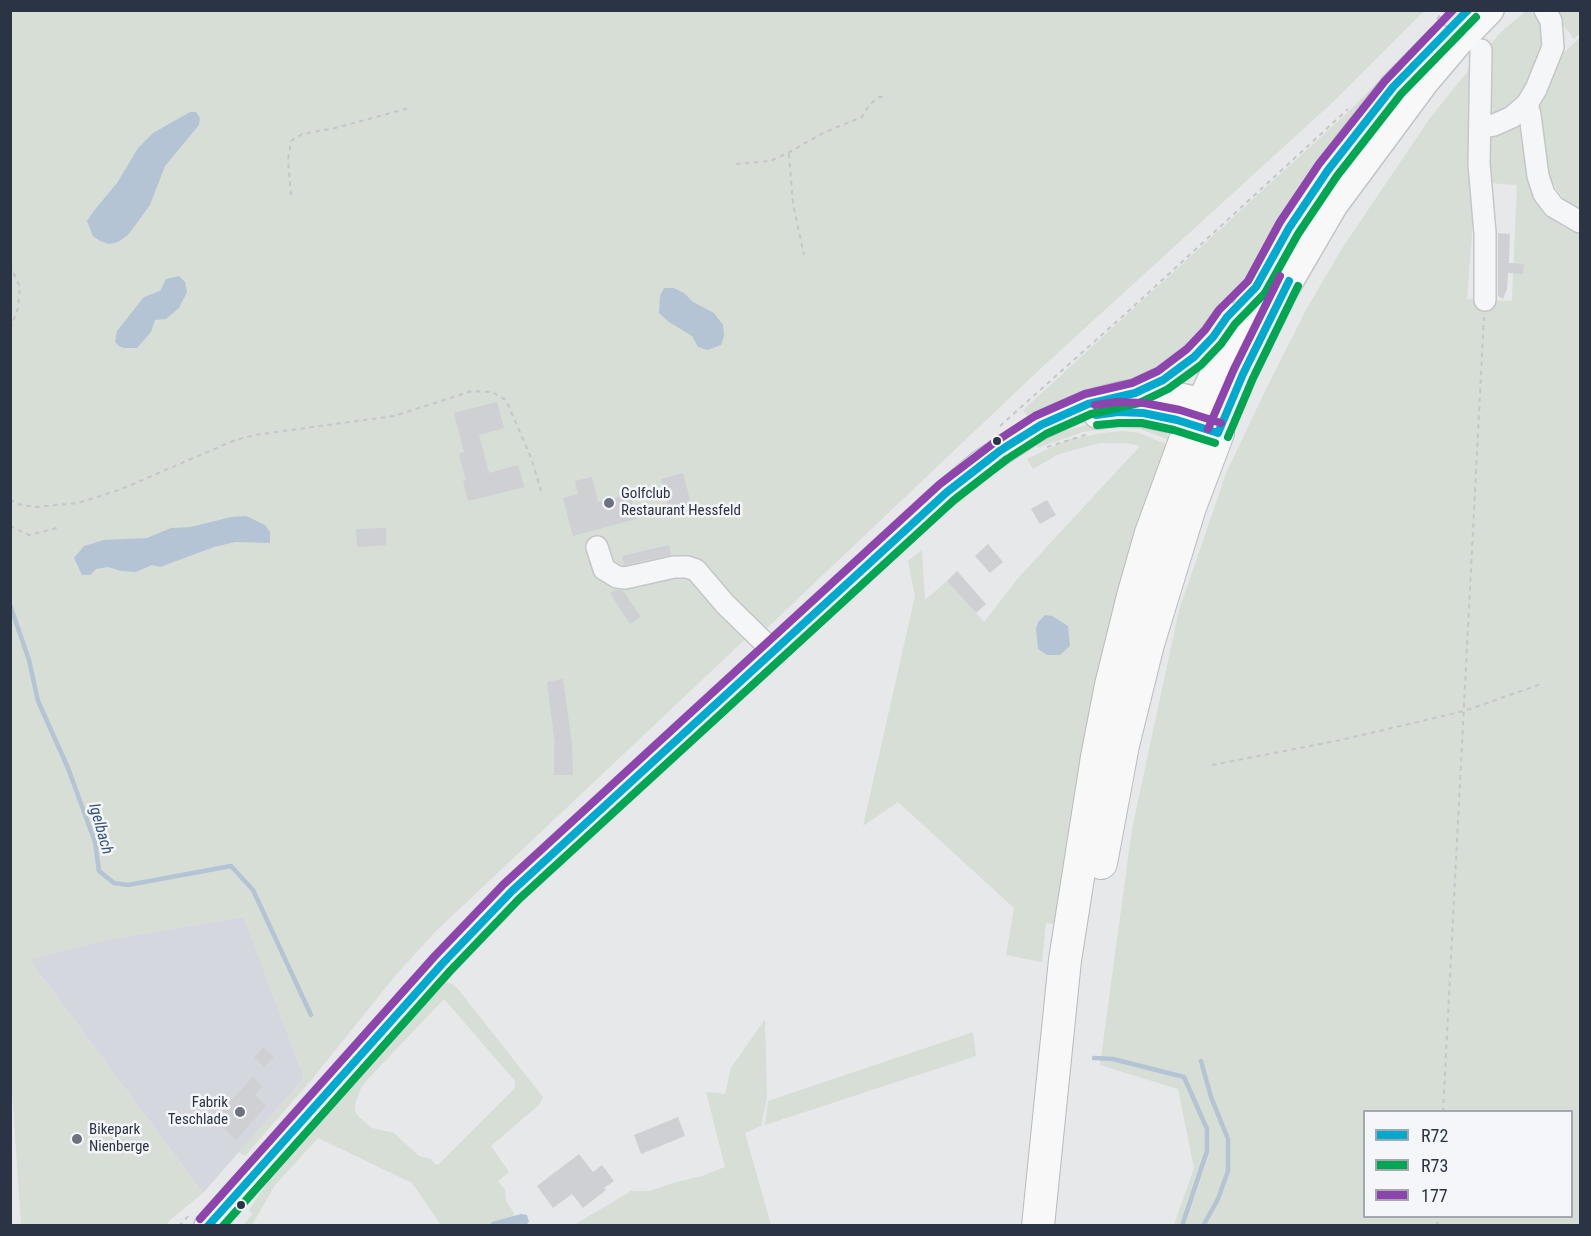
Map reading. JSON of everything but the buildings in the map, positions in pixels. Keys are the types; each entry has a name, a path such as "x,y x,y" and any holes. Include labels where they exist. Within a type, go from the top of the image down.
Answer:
{"highway":[{"path":"1038,1226 1065,960 1097,757 1111,685 1151,533 1209,418"},
{"path":"1059,1226 1087,957 1116,779 1157,611 1190,507 1209,418"}],"main road":[{"path":"1209,418 1256,287 1289,228 1328,170 1393,87 1468,10"},
{"path":"1209,418 1335,205 1425,82 1490,10"},
{"path":"208,1226 434,973 512,891 963,478 1041,425 1088,404 1135,393 1163,380 1194,357 1213,337 1227,316 1256,287"},
{"path":"1135,393 1166,394 1209,418"},
{"path":"1058,418 1136,412 1160,416 1209,418"}],"lane":[{"path":"1480,127 1512,117 1527,104 1536,89 1552,47 1551,21 1545,10"},
{"path":"1481,50 1479,164 1485,233 1485,300"},
{"path":"1527,104 1538,176 1544,194 1554,207 1581,222"},
{"path":"597,547 604,568 616,577 625,578 674,567 696,570 725,604 774,651"}],"path":[{"path":"736,164 770,161 788,153 823,133 862,117 874,101 879,97 886,97"},
{"path":"291,195 288,159 291,141 302,134 335,128 410,108"},
{"path":"788,153 793,204 804,255"},
{"path":"10,266 20,287 18,308 10,330"},
{"path":"1443,1110 1485,300"},
{"path":"10,499 17,504 36,507 78,503 119,490 233,441 254,435 394,416 472,391 492,392 506,400 532,460 541,491"},
{"path":"1039,450 1090,433"},
{"path":"10,526 28,535 57,528"},
{"path":"1212,765 1341,740 1464,711 1541,684"}],"shaded area":[{"path":"10,11 1424,11 1334,101 1039,370 767,628 748,612 756,629 435,932 395,976 313,1078 245,1156 238,1152 304,1078 244,917 106,940 29,959 203,1193 165,1226 21,1225 10,1060"},
{"path":"1448,11 1457,11 1439,29 1281,217 1228,306 1171,367 1027,416 1023,410 1348,112"},
{"path":"1526,11 1542,20 1543,54 1523,90 1522,124 1534,196 1545,215 1565,228 1580,230 1580,1225 1174,1225 1194,1168 1178,1089 1100,1065 1132,829 1179,610 1227,471 1306,310 1341,250 1430,118 1502,31","holes":["1476,182 1517,185 1512,301 1467,299"]},
{"path":"1552,11 1580,11 1580,33 1574,39"},
{"path":"1580,38 1580,213 1575,211 1563,198 1548,177 1537,96 1563,53"},
{"path":"1116,421 1166,431 1169,440 1141,429 1115,428 1083,432 1037,448 1040,440 1061,432 1091,424"},
{"path":"1124,431 1139,433 1169,445 1061,925 1046,923 1042,962 1006,955 1014,908 898,802 863,826 915,596 908,561 922,550 925,600 947,581 984,622 1019,577 1140,446 1126,443 1100,443 1059,454 1033,469 1027,459 1067,440"},
{"path":"1013,457 1015,460 951,509 949,508 948,504"},
{"path":"244,917 304,1078 203,1193 29,959 106,940"},
{"path":"446,982 458,989 543,1097 540,1104 491,1146 509,1172 498,1181 505,1190 506,1201 514,1213 512,1217 490,1225 441,1225 412,1183 318,1138 275,1185 252,1225 243,1226 252,1214 249,1210 274,1173","holes":["444,999 515,1081 514,1089 438,1165 431,1159 419,1156 394,1133 372,1128 355,1112 355,1104 367,1080"]},
{"path":"765,1019 767,1098 761,1126 745,1133 771,1225 574,1225 631,1191 650,1191 725,1167 706,1092 725,1094 731,1068"},
{"path":"973,1032 976,1056 765,1125 768,1101"}],"water":[{"path":"190,112 196,112 200,118 199,125 165,166 150,205 128,235 118,242 109,244 93,236 87,221 117,183 138,148 153,133"},
{"path":"179,276 185,282 187,292 179,308 166,319 155,320 151,332 137,348 119,346 115,342 117,331 144,297 160,291 166,279"},
{"path":"664,288 674,288 684,293 693,302 714,313 723,325 724,336 721,345 707,350 698,347 692,336 659,313 660,296"},
{"path":"246,516 265,525 270,532 270,543 235,542 214,547 160,567 152,565 136,572 108,567 96,569 90,575 82,575 74,558 84,546 104,540 147,538 171,528 191,527 231,517"},
{"path":"1045,615 1052,616 1068,626 1070,646 1060,655 1047,655 1038,649 1036,629 1038,622"},
{"path":"521,1214 527,1215 529,1222 526,1225 490,1225 492,1222"}],"waterway":[{"name":"Igelbach","path":"10,605 29,660 38,701 68,768 95,842 99,871 114,883 128,885 231,866 253,890 311,1015"},
{"path":"1094,1058 1113,1059 1184,1077 1207,1129 1207,1151 1182,1226"},
{"path":"1201,1061 1211,1097 1228,1139 1228,1171 1218,1199 1203,1226"}],"transit line":[{"name":"177","path":"200,1219 434,957 504,884 940,484 995,442 1035,416 1085,394 1132,383 1158,371 1187,349 1205,330 1219,310 1248,281 1280,222 1319,164 1385,81 1453,10"},
{"name":"R72","path":"208,1226 442,964 512,891 947,492 1001,450 1041,425 1088,404 1135,393 1163,380 1194,357 1213,337 1227,317 1256,287 1289,228 1328,170 1393,87 1468,10"},
{"name":"R73","path":"223,1226 450,971 519,899 954,500 1007,459 1046,434 1091,414 1139,403 1168,389 1201,365 1221,344 1235,324 1265,293 1298,234 1337,176 1401,94 1476,17"},
{"name":"177","path":"1208,429 1234,369 1280,276"},
{"name":"R72","path":"1218,433 1243,374 1289,281"},
{"name":"R73","path":"1228,437 1253,378 1298,286"},
{"name":"177","path":"1095,405 1117,402 1144,403 1180,410 1221,423"},
{"name":"R72","path":"1096,415 1118,412 1143,413 1177,420 1218,433"},
{"name":"R73","path":"1097,425 1142,423 1215,443"}],"place":[{"name":"Golfclub Restaurant Hessfeld","path":"609,503"},
{"name":"Fabrik Teschlade","path":"240,1112"},
{"name":"Bikepark Nienberge","path":"77,1139"}]}
